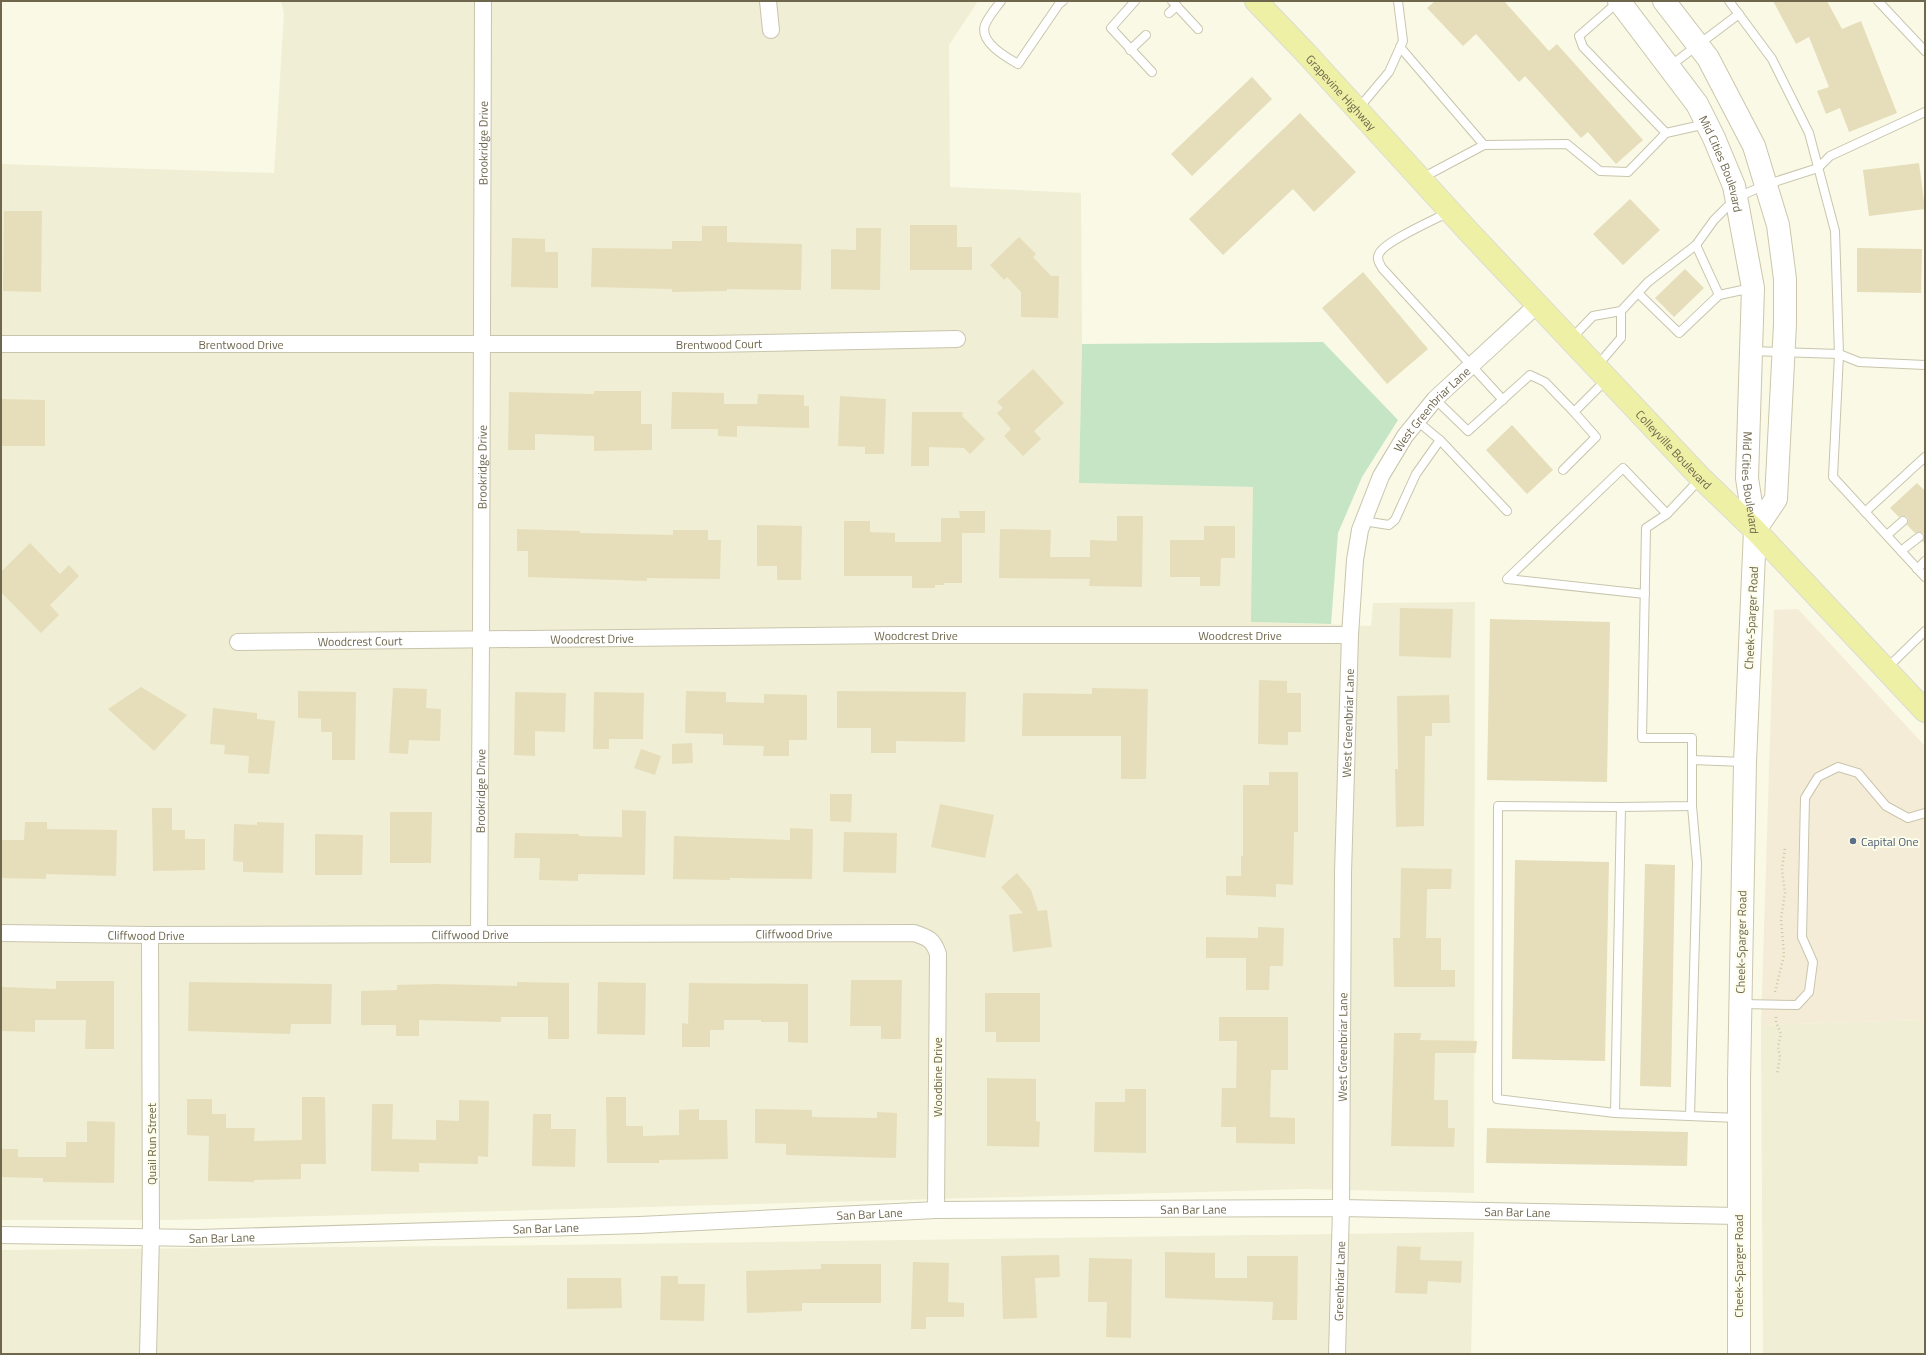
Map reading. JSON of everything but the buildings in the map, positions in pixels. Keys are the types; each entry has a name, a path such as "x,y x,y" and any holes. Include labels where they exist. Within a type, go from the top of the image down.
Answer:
{"main road":[{"name":"Grapevine Highway","path":"1256,1 1424,181"},
{"name":"Mid Cities Boulevard","path":"1619,1 1697,104 1733,183 1753,288 1747,478 1755,530"},
{"name":"Mid Cities Boulevard","path":"1664,1 1708,58 1754,146 1778,225 1785,279 1776,499 1755,530"},
{"name":"Colleyville Boulevard","path":"1424,181 1701,478 1755,530 1925,711"},
{"name":"Cheek-Sparger Road","path":"1738,1354 1740,1004 1745,762 1755,530"}],"street":[{"name":"Brookridge Drive","path":"479,933 482,640 483,1"},
{"path":"768,1 770,30"},
{"name":"West Greenbriar Lane","path":"1341,1208 1343,873 1350,635 1355,560 1363,521 1381,476 1405,436 1417,421 1435,399 1473,366 1538,304"},
{"name":"Brentwood Court","path":"482,345 709,344 957,339"},
{"name":"Brentwood Drive","path":"1,344 482,345"},
{"name":"Woodcrest Drive","path":"482,640 891,635 1350,635"},
{"name":"Woodcrest Court","path":"238,642 482,640"},
{"name":"Cliffwood Drive","path":"1,933 150,935 914,933 928,938 935,944"},
{"name":"Quail Run Street","path":"148,1354 151,1236 150,935"},
{"name":"Woodbine Drive","path":"935,944 938,954 936,1210"},
{"name":"San Bar Lane","path":"1,1235 151,1236 199,1238 640,1225 936,1210 1341,1208 1738,1216"},
{"name":"Greenbriar Lane","path":"1337,1354 1341,1208"}],"lane":[{"path":"1001,1 985,25 984,32 994,48 1018,64 1059,4 1063,1"},
{"path":"1135,1 1111,28 1152,72"},
{"path":"1358,109 1389,72 1403,41 1398,1"},
{"path":"1619,1 1579,36 1582,48 1666,133"},
{"path":"1730,1 1772,59 1809,133 1835,231 1839,354 1833,478 1925,577"},
{"path":"1878,1 1925,51"},
{"path":"1169,13 1175,4 1198,29"},
{"path":"1669,67 1697,44 1739,14"},
{"path":"1130,50 1146,35"},
{"path":"1400,47 1484,145"},
{"path":"1571,340 1593,316 1621,311 1648,282 1696,245 1714,220 1736,198 1765,185 1818,168 1830,156 1925,112"},
{"path":"1424,181 1484,145 1567,144 1600,171 1628,172 1666,133 1707,124"},
{"path":"1451,211 1388,244 1378,253 1378,261 1382,268 1503,400"},
{"path":"1696,245 1719,295"},
{"path":"1638,293 1679,333 1719,295 1753,288"},
{"path":"1574,412 1602,372 1621,338 1621,311"},
{"path":"1751,352 1839,354 1859,362 1925,365"},
{"path":"1435,399 1468,431 1530,375 1545,382 1596,437 1563,470"},
{"path":"1417,421 1440,440 1507,511"},
{"path":"1363,521 1389,525 1395,520 1416,474 1440,440"},
{"path":"1865,512 1924,461"},
{"path":"1645,594 1507,580 1623,468 1667,514"},
{"path":"1690,1116 1697,862 1692,806 1692,738 1642,738 1646,528 1667,514 1701,478"},
{"path":"1887,535 1903,521"},
{"path":"1901,551 1918,537"},
{"path":"1917,568 1925,561"},
{"path":"1886,669 1925,631"},
{"path":"1692,760 1745,762"},
{"path":"1740,1004 1797,1006 1809,992 1813,962 1802,937 1806,798 1818,777 1838,767 1858,773 1886,806 1908,818 1925,813"},
{"path":"1692,806 1498,806 1497,1099 1615,1113 1739,1118"},
{"path":"1615,1113 1621,807"}],"path":[{"path":"1777,1075 1780,1057 1778,1047 1781,1034 1776,1022 1774,994 1784,955 1781,919 1785,893 1782,869 1785,848"}],"shaded area":[{"path":"281,1 978,1 949,45 950,187 1081,193 1082,344 1079,483 1253,487 1252,622 1371,626 1373,603 1475,602 1474,1193 1304,1189 171,1220 1,1220 1,164 274,173 284,14"},
{"path":"1798,609 1925,746 1925,1020 1761,1025 1774,610"},
{"path":"1925,1020 1925,1354 1763,1354 1761,1025"},
{"path":"1474,1232 1471,1354 1,1354 1,1250 553,1245"}],"green space":[{"path":"1323,342 1398,420 1362,477 1338,533 1331,624 1251,622 1253,487 1079,483 1082,344"}],"place":[{"name":"Capital One","path":"1853,841"}]}
